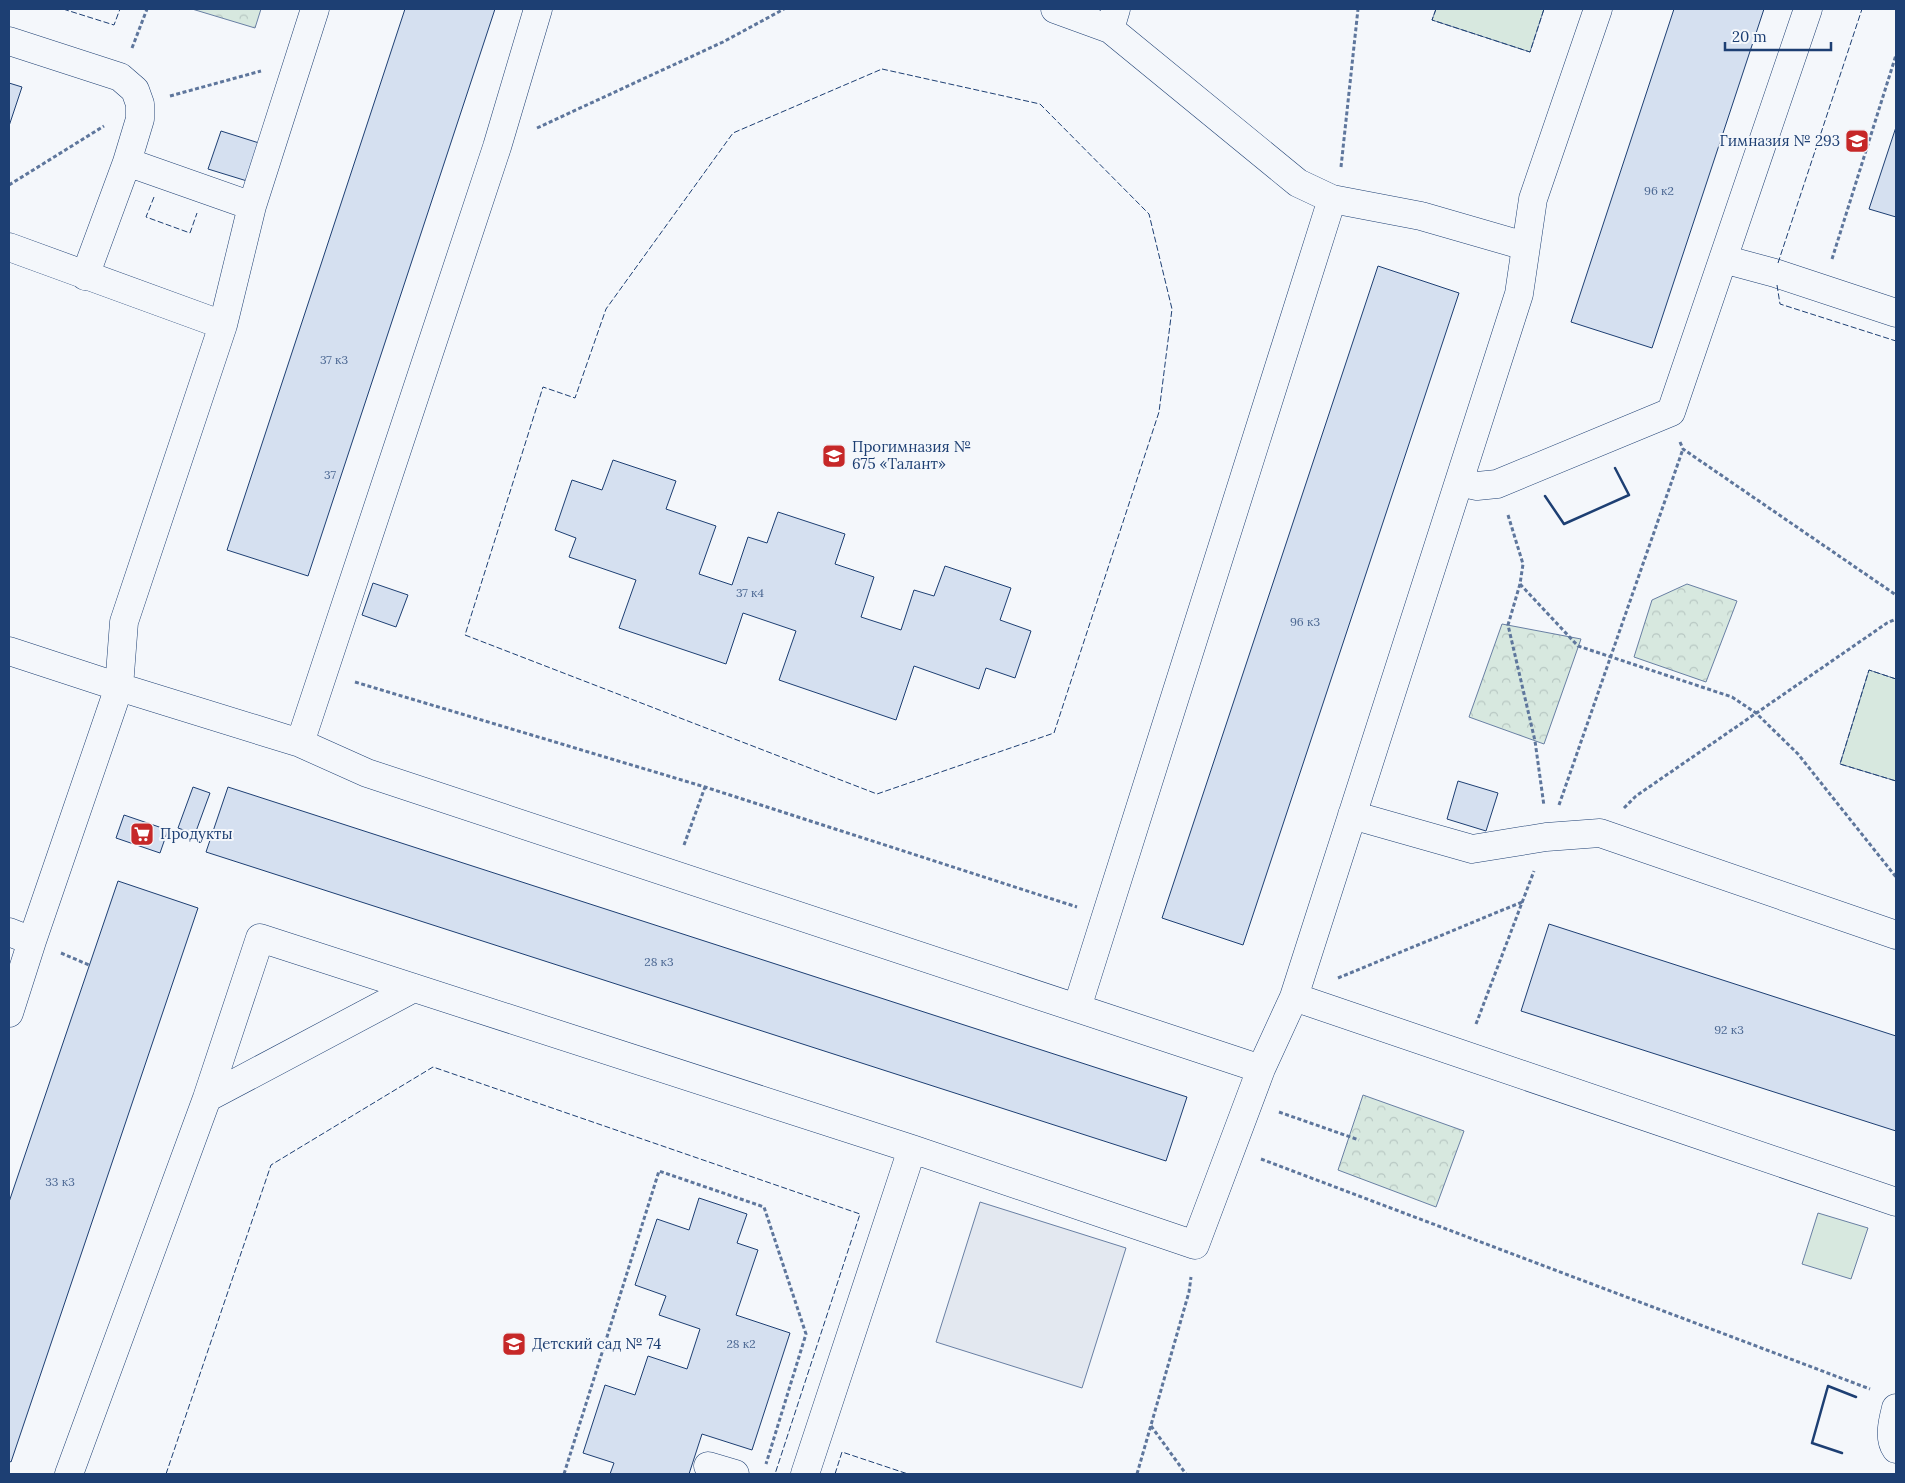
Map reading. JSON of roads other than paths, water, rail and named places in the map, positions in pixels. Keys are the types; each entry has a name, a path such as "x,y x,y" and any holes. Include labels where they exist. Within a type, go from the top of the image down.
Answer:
{"lane":[{"path":"9,1013 21,937 119,687 124,622 223,325 252,206 315,9"},
{"path":"300,743 497,147 538,9"},
{"path":"1055,9 1113,19 1298,183 1332,200 1421,216 1525,246"},
{"path":"69,1474 207,1098 260,938 912,1149 1195,1245 1248,1101 1294,997 1519,294 1533,199 1598,9"},
{"path":"1459,482 1477,486 1497,484 1672,412 1808,9"},
{"path":"9,41 120,77 135,90 140,104 140,119 127,162 85,276"},
{"path":"127,162 252,206"},
{"path":"1077,1008 1332,200"},
{"path":"9,247 223,325"},
{"path":"1723,258 1896,313"},
{"path":"9,651 300,743 367,773 1261,1069"},
{"path":"1352,815 1472,849 1546,836 1600,833 1896,935"},
{"path":"207,1098 414,988"},
{"path":"1294,997 1896,1202"},
{"path":"805,1474 912,1149"},
{"path":"1887,1400 1893,1419 1892,1443 1896,1449"},
{"path":"708,1466 735,1474"}],"place":[{"name":"Гимназия № 293","path":"1857,141"},
{"name":"Прогимназия № 675 «Талант»","path":"834,456"},
{"name":"Продукты","path":"142,834"},
{"name":"Детский сад № 74","path":"514,1344"}]}
